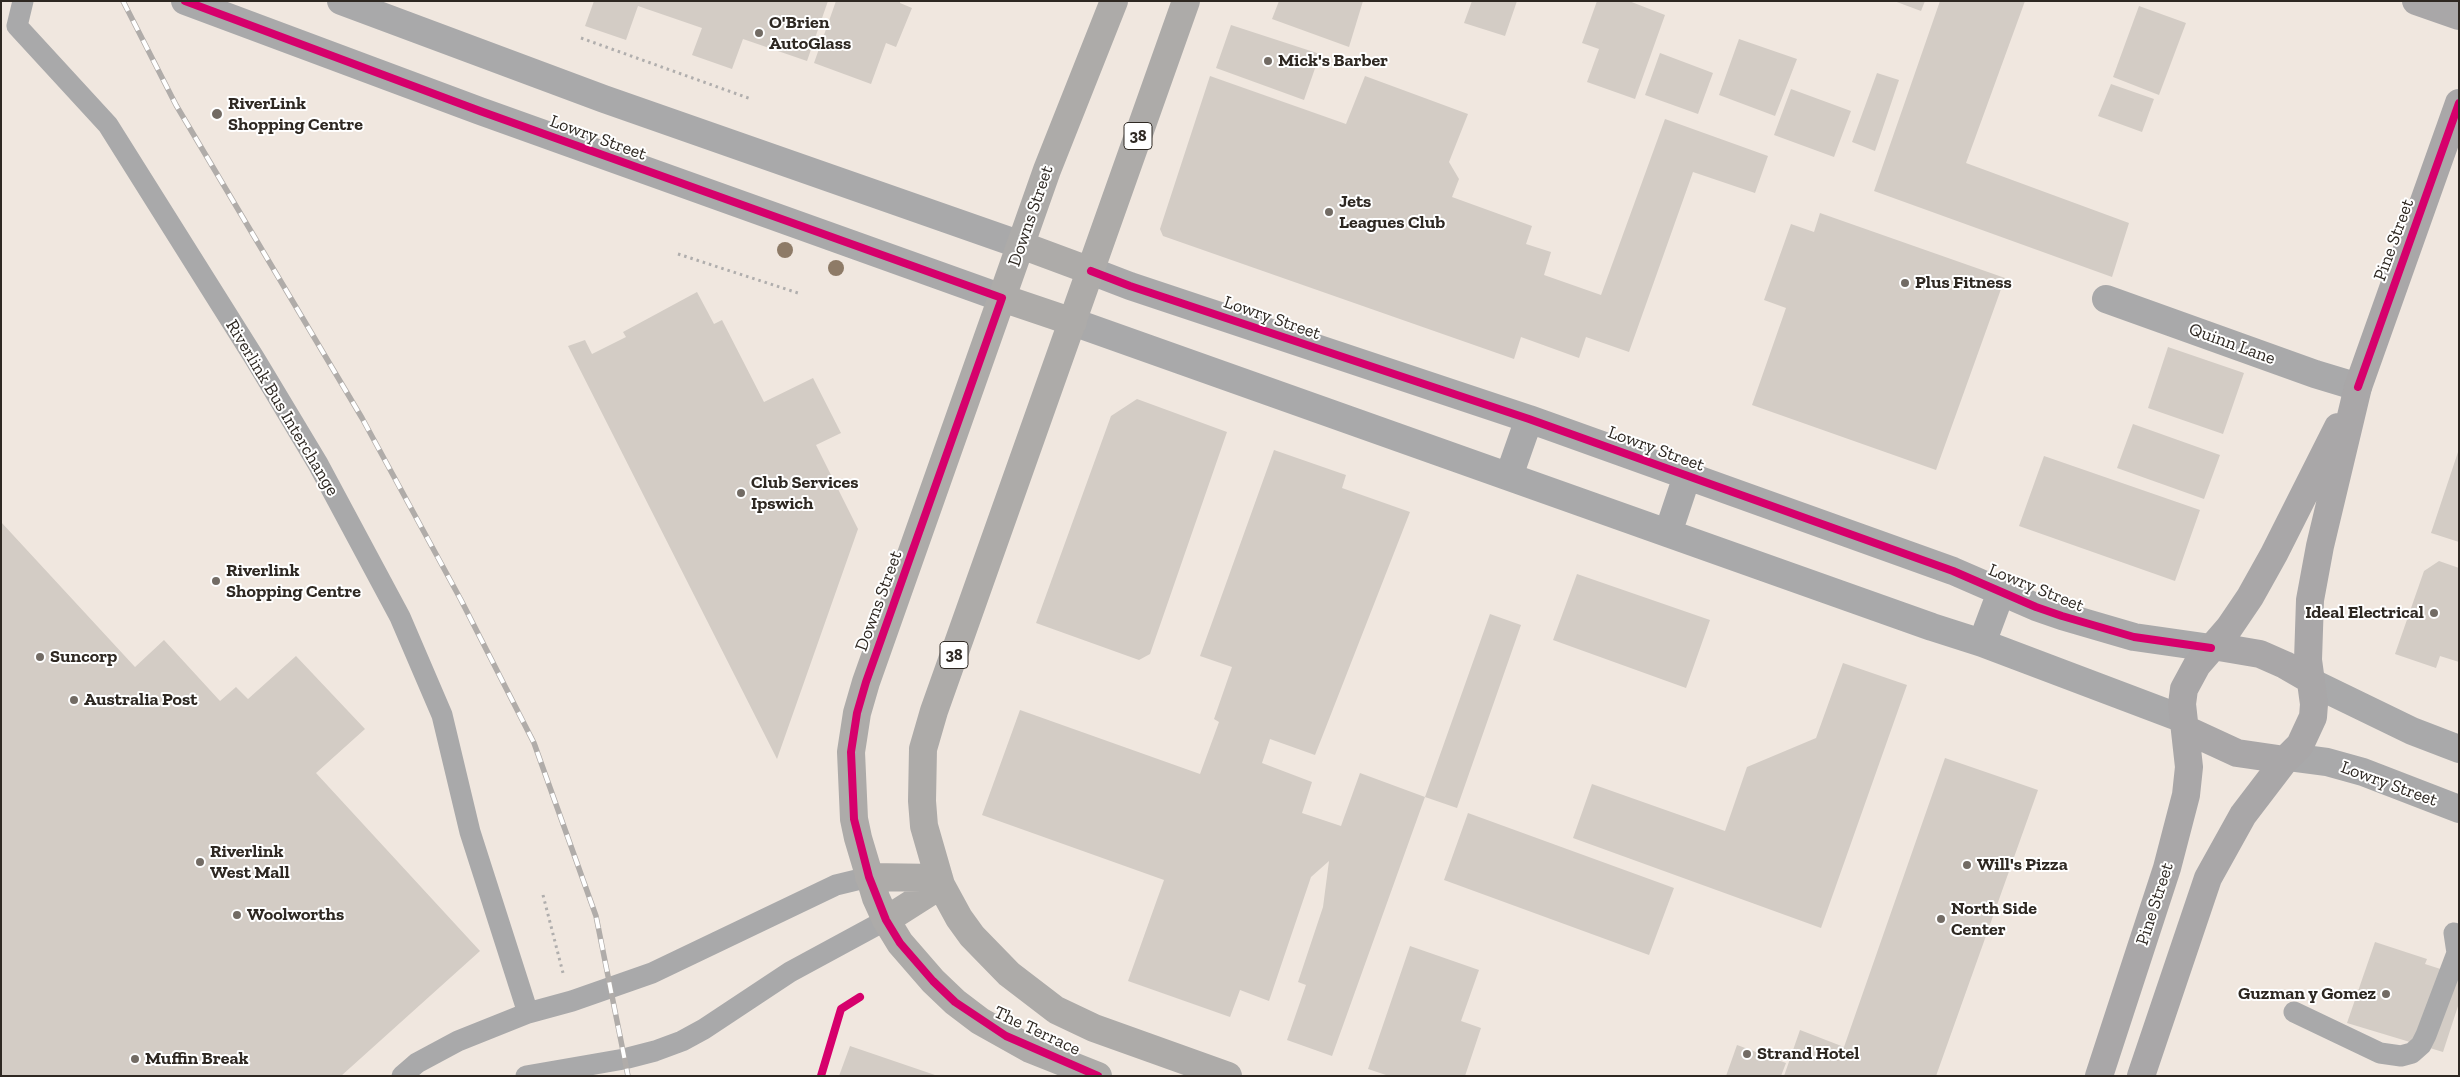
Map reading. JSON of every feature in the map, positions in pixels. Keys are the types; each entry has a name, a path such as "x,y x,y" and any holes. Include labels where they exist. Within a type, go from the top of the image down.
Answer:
{"main road":[{"name":"Downs Street","path":"886,920 869,877 854,819 851,752 857,713 866,682 1047,170 1114,1"},
{"name":"38","path":"940,882 924,826 922,801 923,749 928,730 1186,1"},
{"path":"2416,1 2459,16"},
{"name":"Pine Street","path":"2311,681 2307,634 2312,586 2358,386 2459,103"},
{"name":"Lowry Street","path":"1021,245 1091,271"},
{"name":"Lowry Street","path":"1002,298 1073,322"},
{"name":"Pine Street","path":"2212,647 2238,616 2274,554 2358,386"},
{"path":"2141,1076 2208,878 2244,815 2287,758 2300,745 2313,717 2311,681 2285,665 2260,654 2212,647 2197,665 2187,682 2183,695 2184,724 2237,753 2287,758"},
{"name":"Pine Street","path":"2099,1076 2177,834 2188,781 2188,748 2184,724"},
{"path":"869,877 940,882"},
{"path":"886,920 940,882"},
{"name":"The Terrace","path":"940,882 958,918 972,936 1009,974 1041,1000 1094,1028 1228,1076"},
{"name":"The Terrace","path":"886,920 900,944 933,980 955,1002 980,1021 1030,1048 1098,1076"}],"street":[{"name":"Lowry Street","path":"185,1 480,112 1002,298"},
{"name":"Lowry Street","path":"341,1 623,106 1021,245"},
{"name":"Lowry Street","path":"1091,271 1130,286 1529,419 1953,571 2036,607 2118,633 2212,647"},
{"name":"Quinn Lane","path":"2106,299 2315,374 2358,386"},
{"name":"Lowry Street","path":"1073,322 1982,643 2184,724"},
{"path":"1509,476 1529,419"},
{"name":"Lowry Street","path":"1668,533 1687,476"},
{"path":"1982,643 2000,592"},
{"path":"2311,681 2412,731 2459,749"},
{"name":"Lowry Street","path":"2287,758 2339,764 2459,810"}],"lane":[{"name":"Riverlink Bus Interchange","path":"23,1 17,26 108,125 255,359 318,464 400,617 442,714 470,832 528,1013"},
{"path":"402,1076 417,1063 458,1041 528,1013 572,1001 652,973 836,884 869,877"},
{"path":"526,1076 624,1059 655,1051 682,1041 704,1029 790,972 886,920"},
{"path":"2294,1012 2380,1053 2401,1056 2412,1053 2421,1045 2426,1035 2457,953 2454,933"}],"path":[{"path":"582,38 751,99"},
{"path":"678,254 801,294"},
{"path":"543,895 564,976"}],"building":[{"name":"O'Brien AutoGlass","path":"594,1 828,1 807,61 743,39 732,69 692,55 702,28 638,6 626,40 585,26"},
{"path":"836,1 900,1 900,3 912,8 896,47 886,43 871,84 814,63"},
{"path":"1279,1 1363,1 1349,47 1272,19"},
{"path":"1472,1 1517,1 1505,36 1464,23"},
{"path":"1597,1 1629,1 1665,15 1635,99 1587,82 1599,49 1582,43"},
{"path":"1894,1 1925,1 1921,11"},
{"path":"1940,1 2025,1 1966,163 2129,223 2112,277 1874,191"},
{"path":"2139,6 2186,23 2159,95 2113,77"},
{"name":"Mick's Barber","path":"1231,25 1320,54 1304,100 1216,68"},
{"path":"1739,39 1797,59 1775,116 1719,95"},
{"path":"1660,53 1713,73 1698,114 1645,95"},
{"path":"1877,73 1899,80 1875,151 1852,142"},
{"name":"Jets Leagues Club","path":"1210,76 1346,124 1365,76 1468,114 1449,162 1459,179 1452,197 1532,226 1526,244 1551,252 1544,275 1601,295 1665,119 1768,156 1755,193 1693,172 1629,352 1586,337 1579,358 1521,337 1514,359 1163,236 1160,229"},
{"path":"2111,84 2154,99 2142,132 2098,116"},
{"path":"1791,89 1851,111 1834,157 1774,135"},
{"path":"1820,213 2005,278 1936,470 1752,405 1786,308 1764,300 1791,224 1814,232"},
{"name":"Club Services Ipswich","path":"697,292 714,324 722,320 764,402 813,378 841,433 816,445 858,529 777,759 568,346 585,340 592,354 626,337 623,332"},
{"path":"2168,347 2244,373 2223,434 2148,408"},
{"path":"1137,399 1227,432 1150,654 1139,660 1036,623 1111,416"},
{"path":"2133,424 2220,455 2204,499 2117,468"},
{"path":"1274,450 1346,475 1342,488 1410,512 1315,755 1270,739 1262,763 1312,782 1302,813 1341,826 1360,773 1425,797 1332,1056 1287,1040 1306,985 1298,982 1323,907 1329,861 1311,877 1269,1001 1240,990 1230,1017 1128,981 1164,880 982,815 1020,710 1200,774 1219,722 1214,719 1232,667 1200,656"},
{"path":"2459,453 2459,542 2431,533"},
{"path":"2044,456 2200,510 2175,581 2019,526"},
{"name":"Riverlink West Mall","path":"1,522 135,667 164,640 220,701 236,687 248,699 296,656 365,729 316,773 480,951 341,1076 1,1076"},
{"name":"Ideal Electrical","path":"2439,561 2459,568 2459,662 2440,656 2436,668 2395,654 2424,571"},
{"path":"1577,574 1710,620 1686,688 1553,640"},
{"path":"1490,614 1521,625 1457,808 1425,797"},
{"path":"1843,663 1907,685 1821,928 1573,838 1592,784 1725,831 1747,767 1816,738"},
{"name":"North Side Center","path":"1945,758 2038,790 1936,1076 1784,1076 1800,1030 1844,1047"},
{"path":"1468,813 1674,888 1649,955 1444,880"},
{"path":"2375,942 2427,959 2425,964 2459,975 2459,1003 2443,1052 2347,1023"},
{"path":"1410,946 1479,970 1461,1021 1481,1028 1465,1076 1389,1076 1368,1069"},
{"name":"Strand Hotel","path":"1737,1045 1786,1063 1781,1076 1726,1076"},
{"path":"850,1046 935,1075 935,1076 839,1076"}],"railway":[{"path":"123,1 176,105 362,418 461,600 534,743 596,916 628,1076"}],"cycle path":[{"path":"185,1 480,111 1002,298 866,682 857,713 851,752 854,819 869,877 886,920 900,943 933,981 955,1002 1006,1036 1098,1076"},
{"path":"2358,387 2459,103"},
{"path":"1091,271 1130,286 1529,419 1953,571 2036,607 2062,616 2134,637 2211,648"},
{"path":"821,1076 841,1009 860,997"}],"place":[{"name":"O'Brien AutoGlass","path":"759,33"},
{"name":"Mick's Barber","path":"1268,61"},
{"name":"RiverLink Shopping Centre","path":"217,114"},
{"name":"Jets Leagues Club","path":"1329,212"},
{"name":"Plus Fitness","path":"1905,283"},
{"name":"Club Services Ipswich","path":"741,493"},
{"name":"Riverlink Shopping Centre","path":"216,581"},
{"name":"Ideal Electrical","path":"2434,613"},
{"name":"Suncorp","path":"40,657"},
{"name":"Australia Post","path":"74,700"},
{"name":"Riverlink West Mall","path":"200,862"},
{"name":"Will's Pizza","path":"1967,865"},
{"name":"Woolworths","path":"237,915"},
{"name":"North Side Center","path":"1941,919"},
{"name":"Guzman y Gomez","path":"2386,994"},
{"name":"Strand Hotel","path":"1747,1054"},
{"name":"Muffin Break","path":"135,1059"}]}
